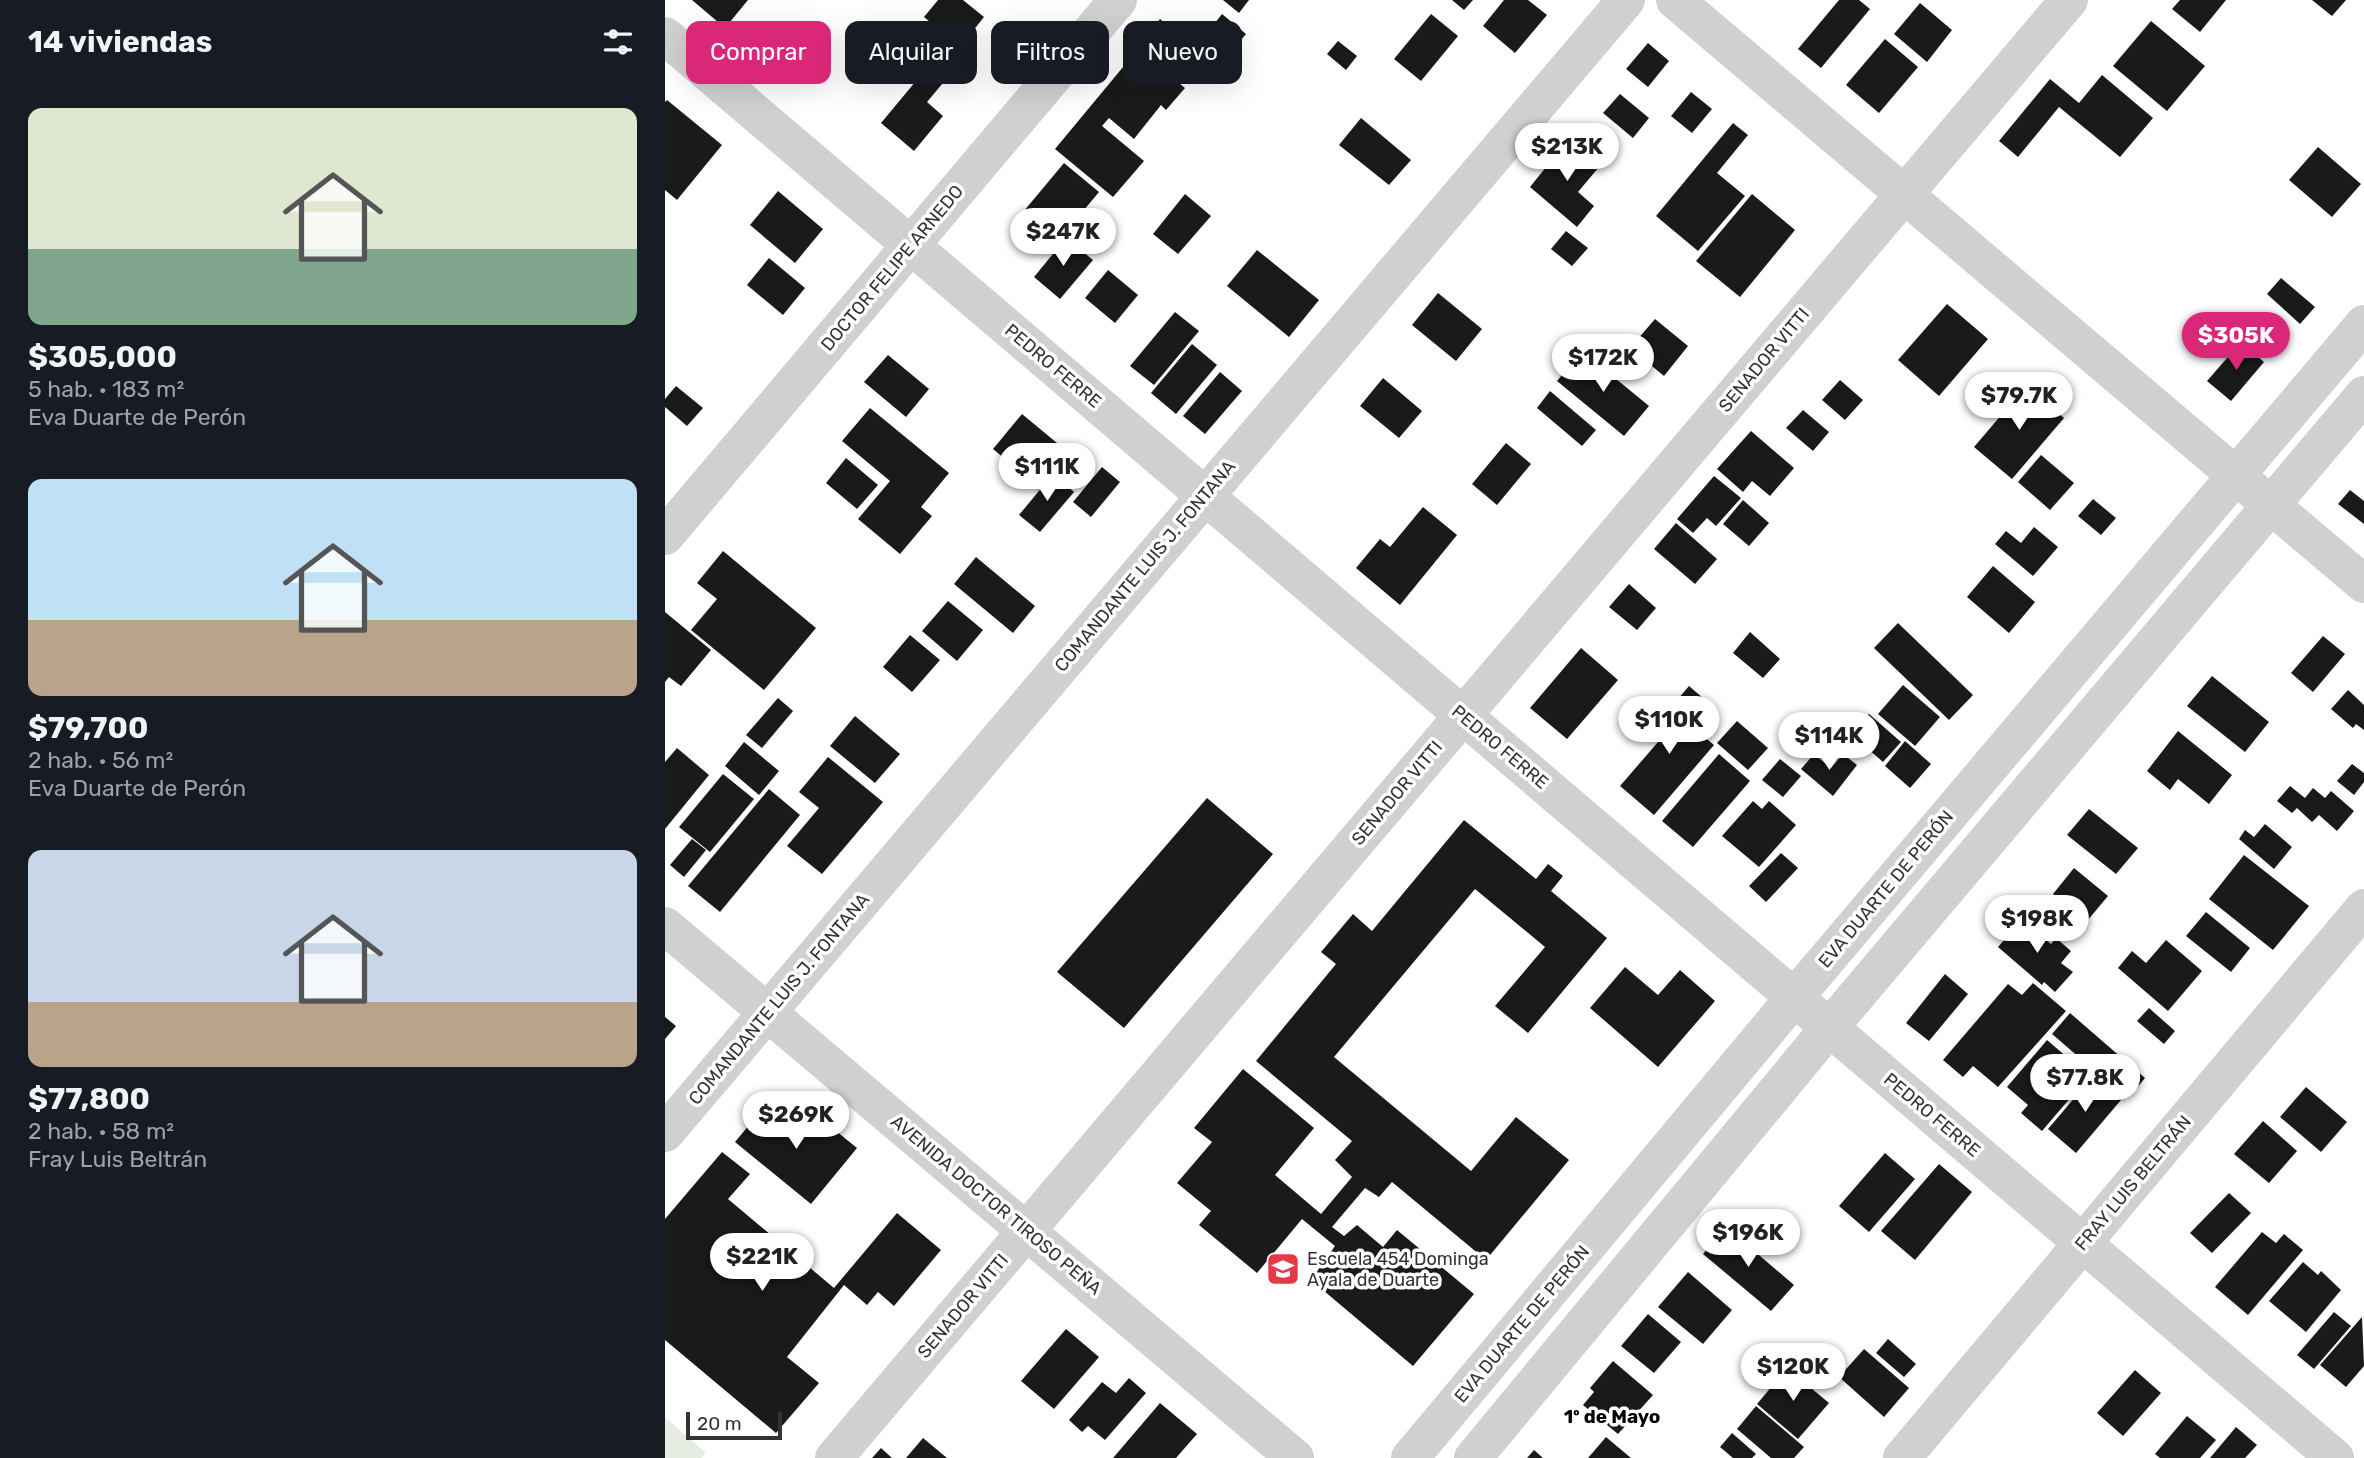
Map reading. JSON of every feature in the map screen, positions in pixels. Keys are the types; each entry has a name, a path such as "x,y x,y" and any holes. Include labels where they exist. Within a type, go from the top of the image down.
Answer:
{"street":[{"name":"DOCTOR FELIPE ARNEDO","path":"665,536 1118,0"},
{"name":"COMANDANTE LUIS J. FONTANA","path":"665,1133 1626,0"},
{"path":"1675,0 2364,584"},
{"name":"SENADOR VITTI","path":"834,1458 2069,0"},
{"name":"PEDRO FERRE","path":"665,36 2335,1458"},
{"name":"EVA DUARTE DE PERÓN","path":"1411,1458 1794,998 2364,324"},
{"path":"1473,1458 1829,1028 2364,396"},
{"name":"FRAY LUIS BELTRÁN","path":"1902,1458 2364,908"},
{"name":"AVENIDA DOCTOR TIROSO PEÑA","path":"665,926 1295,1458"},
{"path":"2359,1458 2364,1452"}],"shaded area":[{"path":"665,1417 706,1453 701,1458 665,1458"}],"building":[{"path":"692,0 748,0 731,21 717,21"},
{"path":"938,0 963,0 984,17 977,26 977,21 929,21 924,17"},
{"path":"1223,0 1249,0 1239,13"},
{"path":"1452,0 1473,0 1464,10"},
{"path":"1504,0 1528,0 1547,15 1515,53 1483,26"},
{"path":"1839,0 1859,0 1870,9 1821,68 1798,49"},
{"path":"2180,0 2226,0 2200,32 2172,9"},
{"path":"2312,0 2346,0 2332,16"},
{"path":"1920,3 1952,30 1927,62 1894,34"},
{"path":"1222,14 1230,21 1217,21"},
{"path":"1431,14 1458,36 1421,81 1394,59"},
{"path":"2151,21 2205,66 2167,111 2113,66"},
{"path":"1885,39 1918,67 1879,113 1846,85"},
{"path":"1338,41 1357,56 1346,70 1327,54"},
{"path":"1648,43 1669,61 1648,87 1626,69"},
{"path":"1123,67 1123,84 1180,84 1185,88 1166,110 1161,105 1134,139 1109,118 1102,126 1144,161 1113,197 1055,149"},
{"path":"2102,75 2153,118 2120,157 2059,107 2018,157 1999,141 2050,79 2079,103"},
{"path":"914,84 942,84 927,102 943,116 914,151 881,123"},
{"path":"1691,92 1712,109 1692,133 1671,116"},
{"path":"1620,94 1649,118 1633,138 1603,113"},
{"path":"667,100 722,145 677,200 665,190"},
{"path":"1361,118 1411,160 1389,185 1339,145"},
{"path":"1733,123 1748,135 1717,173 1745,196 1698,251 1656,216"},
{"path":"1567,141 1599,167 1578,192 1594,206 1577,227 1530,187"},
{"path":"2318,147 2361,184 2332,217 2289,180"},
{"path":"1064,163 1099,192 1049,252 1014,223"},
{"path":"778,191 823,229 795,263 750,225"},
{"path":"1185,194 1211,216 1178,254 1153,234"},
{"path":"1752,194 1795,230 1740,297 1696,261"},
{"path":"1566,231 1588,248 1572,266 1551,249"},
{"path":"1066,238 1093,260 1060,299 1034,277"},
{"path":"1257,250 1319,300 1289,337 1227,286"},
{"path":"769,258 805,288 783,315 747,285"},
{"path":"1108,270 1138,295 1115,323 1085,298"},
{"path":"2281,278 2315,307 2300,324 2267,294"},
{"path":"1438,293 1482,329 1456,361 1412,325"},
{"path":"1947,304 1988,339 1939,396 1898,360"},
{"path":"1175,312 1199,331 1154,385 1130,366"},
{"path":"1655,319 1688,346 1664,376 1630,348"},
{"path":"2241,342 2264,362 2231,401 2207,381"},
{"path":"1192,344 1217,365 1176,414 1151,393"},
{"path":"1582,351 1649,406 1624,436 1557,381"},
{"path":"888,355 929,389 906,417 864,382"},
{"path":"1220,372 1242,391 1205,434 1183,416"},
{"path":"1383,378 1422,411 1399,438 1360,406"},
{"path":"1840,380 1863,400 1845,420 1822,400"},
{"path":"676,386 703,408 687,426 665,407 665,399"},
{"path":"2026,386 2064,418 2012,479 1974,447"},
{"path":"1550,391 1596,430 1582,446 1537,408"},
{"path":"870,408 949,473 921,507 932,516 900,554 858,519 890,481 842,441"},
{"path":"1803,410 1829,432 1813,451 1786,428"},
{"path":"1022,414 1057,443 1028,478 993,449"},
{"path":"1751,431 1794,468 1770,496 1752,481 1743,492 1717,469"},
{"path":"1506,443 1531,464 1497,505 1472,484"},
{"path":"2041,455 2074,483 2050,510 2018,482"},
{"path":"846,458 878,485 857,509 826,483"},
{"path":"1102,467 1120,482 1091,517 1073,502"},
{"path":"1053,474 1074,492 1040,532 1019,515"},
{"path":"1714,476 1741,498 1716,526 1707,518 1693,533 1677,519"},
{"path":"2350,490 2364,501 2364,524 2338,504"},
{"path":"2093,499 2116,518 2101,535 2078,516"},
{"path":"1743,500 1769,523 1749,546 1723,524"},
{"path":"1423,507 1457,535 1400,605 1356,568 1380,539 1390,547"},
{"path":"1676,523 1717,559 1695,584 1654,549"},
{"path":"2034,527 2058,547 2033,576 1995,544 2006,531 2021,543"},
{"path":"723,551 816,628 764,690 691,630 717,599 697,583"},
{"path":"976,557 1035,606 1013,633 954,584"},
{"path":"1993,566 2035,602 2009,633 1967,597"},
{"path":"1629,584 1656,608 1637,630 1609,607"},
{"path":"948,601 983,630 957,661 922,631"},
{"path":"665,612 711,650 681,686 669,677 665,682"},
{"path":"1898,623 1973,695 1949,720 1874,648"},
{"path":"1750,632 1780,659 1763,678 1733,653"},
{"path":"910,635 940,660 912,692 883,667"},
{"path":"2323,636 2345,654 2313,692 2291,673"},
{"path":"1581,648 1618,680 1567,739 1530,708"},
{"path":"2212,676 2269,722 2245,752 2187,706"},
{"path":"1903,685 1940,717 1915,746 1878,714"},
{"path":"1689,686 1703,698 1684,720 1714,745 1654,815 1620,786 1658,742 1649,733"},
{"path":"2348,690 2364,705 2364,730 2356,724 2353,728 2331,709"},
{"path":"778,698 793,711 762,748 746,735"},
{"path":"1869,714 1901,742 1883,762 1851,734"},
{"path":"855,716 900,754 875,783 830,746"},
{"path":"1737,721 1768,748 1748,770 1717,743"},
{"path":"2178,731 2232,775 2209,804 2178,779 2170,790 2147,771"},
{"path":"1905,741 1931,764 1910,788 1885,766"},
{"path":"744,742 779,771 759,795 725,766"},
{"path":"677,748 709,775 665,829 665,762"},
{"path":"1719,754 1750,781 1693,847 1662,821"},
{"path":"1814,754 1831,768 1843,754 1857,765 1833,796 1801,769"},
{"path":"828,757 883,802 822,874 787,846 819,808 799,792"},
{"path":"1780,759 1801,776 1783,797 1762,780"},
{"path":"2352,764 2364,773 2364,782 2354,795 2337,781"},
{"path":"723,774 754,799 710,852 679,827"},
{"path":"2290,786 2305,798 2313,788 2325,798 2331,791 2354,811 2337,831 2319,815 2312,822 2297,808 2292,813 2277,801"},
{"path":"769,789 800,815 720,912 688,886"},
{"path":"1207,798 1273,854 1124,1028 1057,972"},
{"path":"1753,801 1762,809 1769,801 1796,825 1759,867 1722,836"},
{"path":"2089,809 2138,848 2116,874 2067,835"},
{"path":"1464,820 1536,879 1548,864 1563,876 1551,891 1607,938 1528,1033 1495,1006 1545,947 1475,889 1334,1057 1471,1171 1516,1117 1569,1160 1486,1260 1392,1182 1379,1197 1365,1188 1332,1227 1344,1236 1357,1225 1383,1247 1397,1230 1474,1294 1413,1366 1311,1280 1335,1246 1302,1219 1257,1273 1199,1225 1211,1211 1177,1183 1212,1142 1194,1128 1243,1069 1314,1128 1275,1175 1321,1214 1352,1177 1335,1160 1352,1141 1256,1061 1336,964 1321,952 1353,914 1372,931"},
{"path":"2265,824 2292,847 2274,869 2239,839 2245,830 2254,837"},
{"path":"692,839 706,850 684,877 670,865"},
{"path":"1781,853 1798,868 1766,902 1749,886"},
{"path":"2244,855 2309,906 2273,950 2209,899"},
{"path":"2074,868 2108,896 2087,921 2053,894"},
{"path":"2206,912 2250,948 2231,972 2186,936"},
{"path":"2022,919 2051,944 2056,938 2071,951 2061,963 2073,972 2055,992 2044,982 2042,985 1998,947"},
{"path":"2166,940 2202,971 2168,1011 2118,968 2132,951 2146,963"},
{"path":"1625,967 1658,995 1680,970 1715,1001 1658,1067 1590,1008"},
{"path":"1945,974 1968,994 1929,1041 1906,1023"},
{"path":"2033,983 2066,1011 1998,1087 1973,1066 1963,1077 1943,1060 2008,984 2022,995"},
{"path":"2149,1008 2175,1031 2164,1044 2137,1021"},
{"path":"2070,1013 2145,1078 2136,1089 2103,1060 2095,1071 2052,1034"},
{"path":"665,1017 676,1026 665,1039"},
{"path":"2047,1040 2089,1076 2042,1131 2021,1113 2028,1105 2007,1087"},
{"path":"2093,1076 2121,1100 2076,1153 2048,1129"},
{"path":"2306,1087 2347,1122 2321,1152 2280,1117"},
{"path":"769,1101 813,1137 825,1122 857,1148 811,1204 735,1142"},
{"path":"2263,1121 2297,1151 2269,1183 2234,1154"},
{"path":"722,1152 750,1174 728,1199 834,1288 897,1213 941,1250 894,1306 878,1292 867,1305 844,1285 787,1357 819,1383 776,1433 665,1340 665,1219"},
{"path":"1885,1153 1915,1179 1869,1232 1839,1206"},
{"path":"1939,1164 1972,1192 1915,1260 1881,1231"},
{"path":"2229,1193 2251,1213 2212,1253 2190,1233"},
{"path":"1726,1227 1794,1285 1771,1311 1703,1254"},
{"path":"2262,1232 2276,1243 2284,1234 2303,1250 2248,1315 2215,1287"},
{"path":"2303,1262 2318,1275 2321,1271 2341,1290 2306,1332 2269,1301"},
{"path":"1688,1272 1732,1310 1703,1344 1658,1307"},
{"path":"2334,1312 2351,1326 2314,1369 2297,1355"},
{"path":"1648,1314 1681,1342 1654,1373 1621,1346"},
{"path":"2362,1317 2364,1366 2346,1387 2320,1365"},
{"path":"1066,1329 1099,1357 1054,1409 1021,1381"},
{"path":"1888,1339 1916,1364 1904,1377 1876,1353"},
{"path":"1864,1349 1909,1388 1884,1417 1839,1377"},
{"path":"1613,1361 1653,1395 1618,1434 1583,1405 1594,1392 1590,1388"},
{"path":"1787,1368 1829,1403 1798,1439 1757,1404"},
{"path":"2135,1370 2161,1393 2123,1436 2097,1413"},
{"path":"1129,1378 1146,1393 1105,1440 1088,1426 1082,1432 1069,1420 1102,1382 1116,1393"},
{"path":"1160,1403 1197,1434 1176,1458 1113,1458"},
{"path":"1756,1406 1804,1447 1794,1458 1771,1458 1737,1429"},
{"path":"2187,1416 2216,1440 2200,1458 2160,1458 2155,1454"},
{"path":"2236,1427 2257,1445 2245,1458 2210,1458"},
{"path":"1732,1433 1756,1454 1752,1458 1733,1458 1720,1447"},
{"path":"1606,1437 1631,1458 1588,1458"},
{"path":"923,1438 947,1458 906,1458"},
{"path":"881,1448 892,1458 872,1458"},
{"path":"1534,1450 1543,1458 1527,1458"}],"place":[{"name":"Escuela 454 Dominga Ayala de Duarte","path":"1283,1269"}],"district":[{"name":"1º de Mayo","path":"1612,1416"}]}
